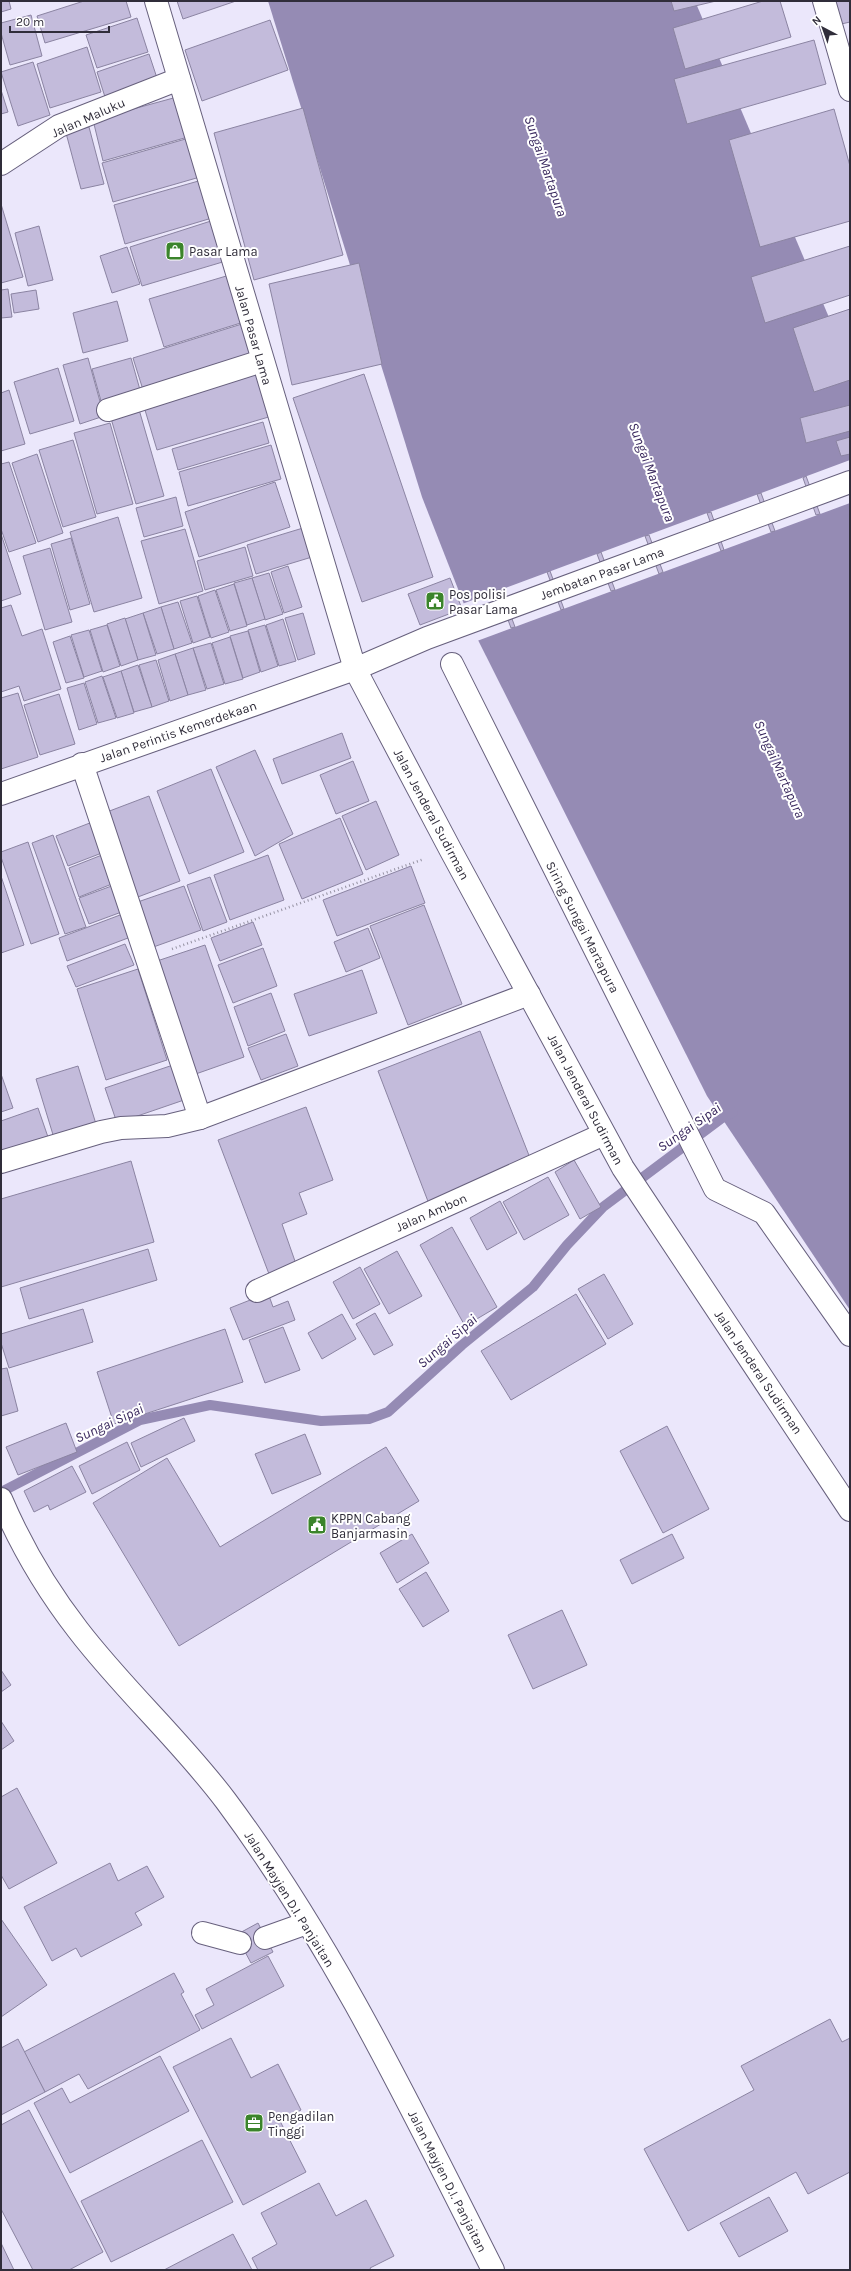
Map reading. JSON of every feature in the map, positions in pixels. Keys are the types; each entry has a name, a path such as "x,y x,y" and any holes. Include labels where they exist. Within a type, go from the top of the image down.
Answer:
{"street":[{"name":"Jalan Pasar Lama","path":"156,1 355,669"},
{"path":"824,1 850,90"},
{"name":"Jalan Maluku","path":"1,164 59,126 179,79"},
{"path":"108,410 262,361"},
{"name":"Jembatan Pasar Lama","path":"355,669 427,638 850,482"},
{"name":"Siring Sungai Martapura","path":"452,664 715,1189 764,1213 850,1335"},
{"name":"Jalan Perintis Kemerdekaan","path":"1,794 82,764 355,669"},
{"name":"Jalan Jenderal Sudirman","path":"355,669 622,1168 850,1510"},
{"path":"82,764 200,1118"},
{"path":"1,1162 101,1132 121,1128 167,1126 200,1118 529,994"},
{"name":"Jalan Ambon","path":"257,1291 604,1134"},
{"name":"Jalan Mayjen D.I. Panjaitan","path":"1,1499 13,1527 42,1580 79,1632 226,1800 280,1878 383,2052 493,2270"},
{"path":"265,1938 307,1923"},
{"path":"203,1933 240,1943"}],"path":[{"path":"146,959 450,849"}],"water":[{"name":"Sungai Martapura","path":"268,1 695,1 850,367 850,1310 707,1096 478,640 422,497"}],"pier":[{"path":"850,460 850,503 477,641 462,604"}],"building":[{"path":"1,1 9,1 11,9 1,12"},
{"path":"84,1 126,1 131,17 45,43 37,16"},
{"path":"177,1 236,1 183,19"},
{"path":"671,1 716,1 674,11"},
{"path":"763,1 780,1 791,37 685,69 673,28"},
{"path":"832,1 850,1 850,22 837,25"},
{"path":"31,15 42,56 10,65 1,33 1,23"},
{"path":"137,18 148,52 97,68 86,35"},
{"path":"270,20 288,70 202,101 185,50"},
{"path":"814,40 826,84 687,124 674,79"},
{"path":"87,47 101,92 50,108 37,64"},
{"path":"149,54 157,78 105,97 97,72"},
{"path":"33,62 50,115 18,126 1,72"},
{"path":"1,90 8,112 1,114"},
{"path":"177,97 188,137 103,161 93,120"},
{"path":"303,108 343,255 254,280 214,133"},
{"path":"834,109 850,166 850,221 760,247 729,140"},
{"path":"89,127 104,184 81,189 66,133"},
{"path":"189,138 200,177 113,202 102,163"},
{"path":"202,180 212,218 125,244 114,205"},
{"path":"1,204 23,277 1,283"},
{"path":"214,220 226,261 142,286 130,247"},
{"path":"39,226 53,280 28,286 15,233"},
{"path":"850,246 850,295 765,323 751,277"},
{"path":"127,247 140,284 112,293 100,256"},
{"path":"359,263 382,364 292,385 269,284"},
{"path":"233,274 247,321 164,347 149,299"},
{"path":"8,289 12,317 1,318 1,290"},
{"path":"36,290 39,309 14,313 11,294"},
{"path":"117,301 128,341 83,353 73,313"},
{"path":"850,309 850,380 814,392 793,328"},
{"path":"245,323 256,358 144,393 133,358"},
{"path":"88,358 104,416 80,424 63,365"},
{"path":"131,358 142,397 103,408 92,369"},
{"path":"258,367 272,416 157,450 142,400"},
{"path":"58,368 74,421 30,434 14,382"},
{"path":"364,374 433,577 362,602 293,398"},
{"path":"9,390 25,444 1,451 1,393"},
{"path":"850,405 850,431 806,443 800,418"},
{"path":"138,406 164,496 136,504 110,415"},
{"path":"263,422 269,443 178,470 172,449"},
{"path":"110,423 133,504 97,514 74,433"},
{"path":"850,437 850,454 841,456 836,441"},
{"path":"73,440 96,517 63,527 39,450"},
{"path":"271,445 281,479 188,506 179,472"},
{"path":"37,454 63,533 38,542 12,463"},
{"path":"9,462 36,543 9,552 1,529 1,464"},
{"path":"806,476 820,514 816,515 803,478"},
{"path":"275,482 290,527 199,557 185,512"},
{"path":"761,493 775,531 771,532 757,494"},
{"path":"176,497 183,526 144,537 136,508"},
{"path":"711,512 724,550 721,551 707,513"},
{"path":"118,517 142,598 94,612 70,532"},
{"path":"303,528 312,557 256,574 247,545"},
{"path":"185,529 203,591 159,604 141,541"},
{"path":"1,534 21,594 1,601"},
{"path":"649,535 663,572 659,574 645,536"},
{"path":"71,538 90,604 70,610 51,544"},
{"path":"245,547 253,576 205,590 197,561"},
{"path":"50,548 72,622 45,630 23,556"},
{"path":"601,552 615,590 611,591 597,554"},
{"path":"288,566 302,607 284,613 271,572"},
{"path":"550,571 564,609 561,610 547,572"},
{"path":"269,573 283,614 265,620 252,578"},
{"path":"252,578 265,619 247,625 234,583"},
{"name":"Pos polisi Pasar Lama","path":"450,578 462,609 420,625 408,594"},
{"path":"234,584 247,626 230,631 216,590"},
{"path":"501,589 515,627 511,628 497,590"},
{"path":"215,590 229,632 211,638 198,596"},
{"path":"197,596 210,637 193,643 180,601"},
{"path":"178,602 192,643 174,649 161,607"},
{"path":"11,605 22,636 42,629 61,689 24,701 19,686 1,692 1,608"},
{"path":"161,607 174,649 157,654 143,613"},
{"path":"143,613 156,655 138,660 125,619"},
{"path":"303,613 315,654 298,660 285,618"},
{"path":"125,618 138,660 121,666 107,624"},
{"path":"283,619 296,661 279,666 266,625"},
{"path":"107,625 120,666 103,672 90,630"},
{"path":"265,625 278,666 261,672 248,630"},
{"path":"89,630 102,671 84,677 71,635"},
{"path":"248,631 260,672 243,678 230,636"},
{"path":"70,636 84,678 66,683 53,642"},
{"path":"230,637 243,679 225,684 212,643"},
{"path":"211,643 224,684 207,689 193,648"},
{"path":"193,648 206,690 188,695 175,654"},
{"path":"175,654 188,695 170,701 158,660"},
{"path":"156,660 169,701 152,707 139,665"},
{"path":"138,665 152,707 134,712 121,671"},
{"path":"121,671 134,713 117,718 103,677"},
{"path":"102,676 116,718 98,723 85,682"},
{"path":"84,683 97,724 79,730 67,688"},
{"path":"18,693 38,757 1,769 1,698"},
{"path":"59,694 75,744 40,755 24,705"},
{"path":"342,733 351,758 282,784 273,759"},
{"path":"255,750 293,834 255,856 216,767"},
{"path":"353,761 369,801 336,814 320,775"},
{"path":"211,769 244,852 189,874 157,791"},
{"path":"149,796 180,881 130,900 99,815"},
{"path":"376,801 399,855 366,870 342,816"},
{"path":"340,818 363,874 302,899 279,844"},
{"path":"95,821 107,851 68,866 56,836"},
{"path":"53,835 86,927 65,934 32,843"},
{"path":"28,842 59,934 31,944 1,857 1,852"},
{"path":"107,853 117,882 79,897 69,868"},
{"path":"268,855 284,900 230,920 214,875"},
{"path":"411,866 425,903 337,936 323,900"},
{"path":"1,876 24,945 1,953"},
{"path":"210,877 227,922 203,931 187,885"},
{"path":"117,884 127,910 89,924 79,898"},
{"path":"184,886 201,930 145,950 129,905"},
{"path":"424,905 462,1004 408,1025 370,926"},
{"path":"128,912 136,935 67,961 59,938"},
{"path":"253,922 262,945 220,961 211,938"},
{"path":"368,928 380,958 346,972 334,942"},
{"path":"125,944 134,965 76,987 67,966"},
{"path":"205,945 244,1057 190,1076 151,963"},
{"path":"263,948 277,986 233,1003 218,965"},
{"path":"138,969 167,1060 106,1080 77,989"},
{"path":"362,970 377,1013 309,1036 294,994"},
{"path":"271,993 285,1031 248,1046 234,1007"},
{"path":"480,1031 532,1163 429,1204 378,1071"},
{"path":"286,1034 298,1066 261,1080 248,1048"},
{"path":"173,1065 184,1100 117,1123 105,1088"},
{"path":"78,1066 96,1124 54,1138 36,1079"},
{"path":"1,1074 13,1108 1,1112"},
{"path":"306,1107 333,1180 299,1193 307,1214 282,1224 296,1264 269,1274 218,1140"},
{"path":"38,1108 49,1140 1,1156 1,1121"},
{"path":"574,1160 601,1207 580,1219 555,1172"},
{"path":"131,1161 154,1242 1,1287 1,1199"},
{"path":"548,1177 569,1215 524,1240 503,1202"},
{"path":"500,1201 517,1233 487,1250 470,1218"},
{"path":"452,1227 497,1307 465,1326 420,1245"},
{"path":"148,1249 157,1280 29,1319 20,1288"},
{"path":"397,1251 422,1296 389,1314 364,1269"},
{"path":"360,1267 380,1304 353,1319 333,1282"},
{"path":"604,1274 633,1324 608,1339 578,1289"},
{"path":"268,1293 273,1307 288,1301 295,1320 243,1340 230,1308"},
{"path":"576,1294 606,1344 511,1400 481,1351"},
{"path":"83,1309 93,1342 9,1368 1,1343 1,1334"},
{"path":"375,1313 393,1345 374,1355 356,1324"},
{"path":"342,1314 356,1339 322,1359 308,1333"},
{"path":"283,1327 300,1370 265,1383 249,1340"},
{"path":"225,1329 243,1382 114,1424 97,1372"},
{"path":"7,1368 18,1411 1,1416 1,1369"},
{"path":"184,1418 195,1441 141,1467 131,1443"},
{"path":"66,1423 77,1452 18,1475 6,1447"},
{"path":"667,1426 709,1509 663,1533 620,1451"},
{"path":"305,1434 321,1474 272,1494 255,1454"},
{"path":"127,1442 140,1470 92,1494 79,1466"},
{"name":"KPPN Cabang Banjarmasin","path":"386,1447 419,1501 179,1646 93,1503 167,1458 220,1547"},
{"path":"72,1466 86,1492 50,1510 48,1505 34,1512 24,1491"},
{"path":"412,1534 429,1563 397,1583 380,1553"},
{"path":"672,1534 684,1558 632,1584 620,1560"},
{"path":"426,1572 449,1611 423,1627 399,1589"},
{"path":"562,1610 587,1665 533,1689 508,1635"},
{"path":"1,1670 11,1685 1,1692"},
{"path":"1,1721 14,1741 1,1750"},
{"path":"17,1788 57,1863 9,1889 1,1875 1,1797"},
{"path":"110,1863 118,1881 147,1866 164,1897 135,1913 142,1925 81,1957 76,1948 52,1961 24,1907"},
{"path":"1,1919 47,1985 1,2017"},
{"path":"258,1923 273,1952 251,1963 236,1935"},
{"path":"268,1956 284,1986 202,2029 195,2015 214,2005 206,1989"},
{"path":"174,1973 184,1992 181,1994 200,2030 88,2089 79,2074 45,2092 24,2052"},
{"path":"830,2019 842,2042 850,2038 850,2172 808,2194 796,2172 688,2231 644,2149 754,2090 741,2066"},
{"path":"231,2038 251,2078 278,2064 301,2110 280,2121 306,2172 243,2205 173,2067"},
{"path":"18,2039 45,2092 1,2115 1,2048"},
{"path":"160,2056 189,2111 70,2173 34,2103 62,2088 70,2103"},
{"path":"29,2110 103,2252 69,2270 33,2270 1,2209 1,2125"},
{"path":"202,2140 233,2202 111,2262 81,2201"},
{"path":"319,2183 336,2216 366,2200 394,2256 370,2268 371,2270 258,2270 252,2258 277,2244 261,2213"},
{"path":"769,2197 788,2231 739,2257 720,2223"},
{"path":"233,2234 252,2270 164,2270"},
{"path":"1,2243 14,2270 1,2270"}],"waterway":[{"name":"Sungai Sipai","path":"1,1492 140,1420 210,1405 321,1421 369,1419 388,1412 462,1345 533,1287 567,1245 603,1207 722,1118 733,1112"}],"place":[{"name":"Pasar Lama","path":"175,251"},
{"name":"Pos polisi Pasar Lama","path":"435,601"},
{"name":"KPPN Cabang Banjarmasin","path":"317,1525"},
{"name":"Pengadilan Tinggi","path":"254,2123"}]}
